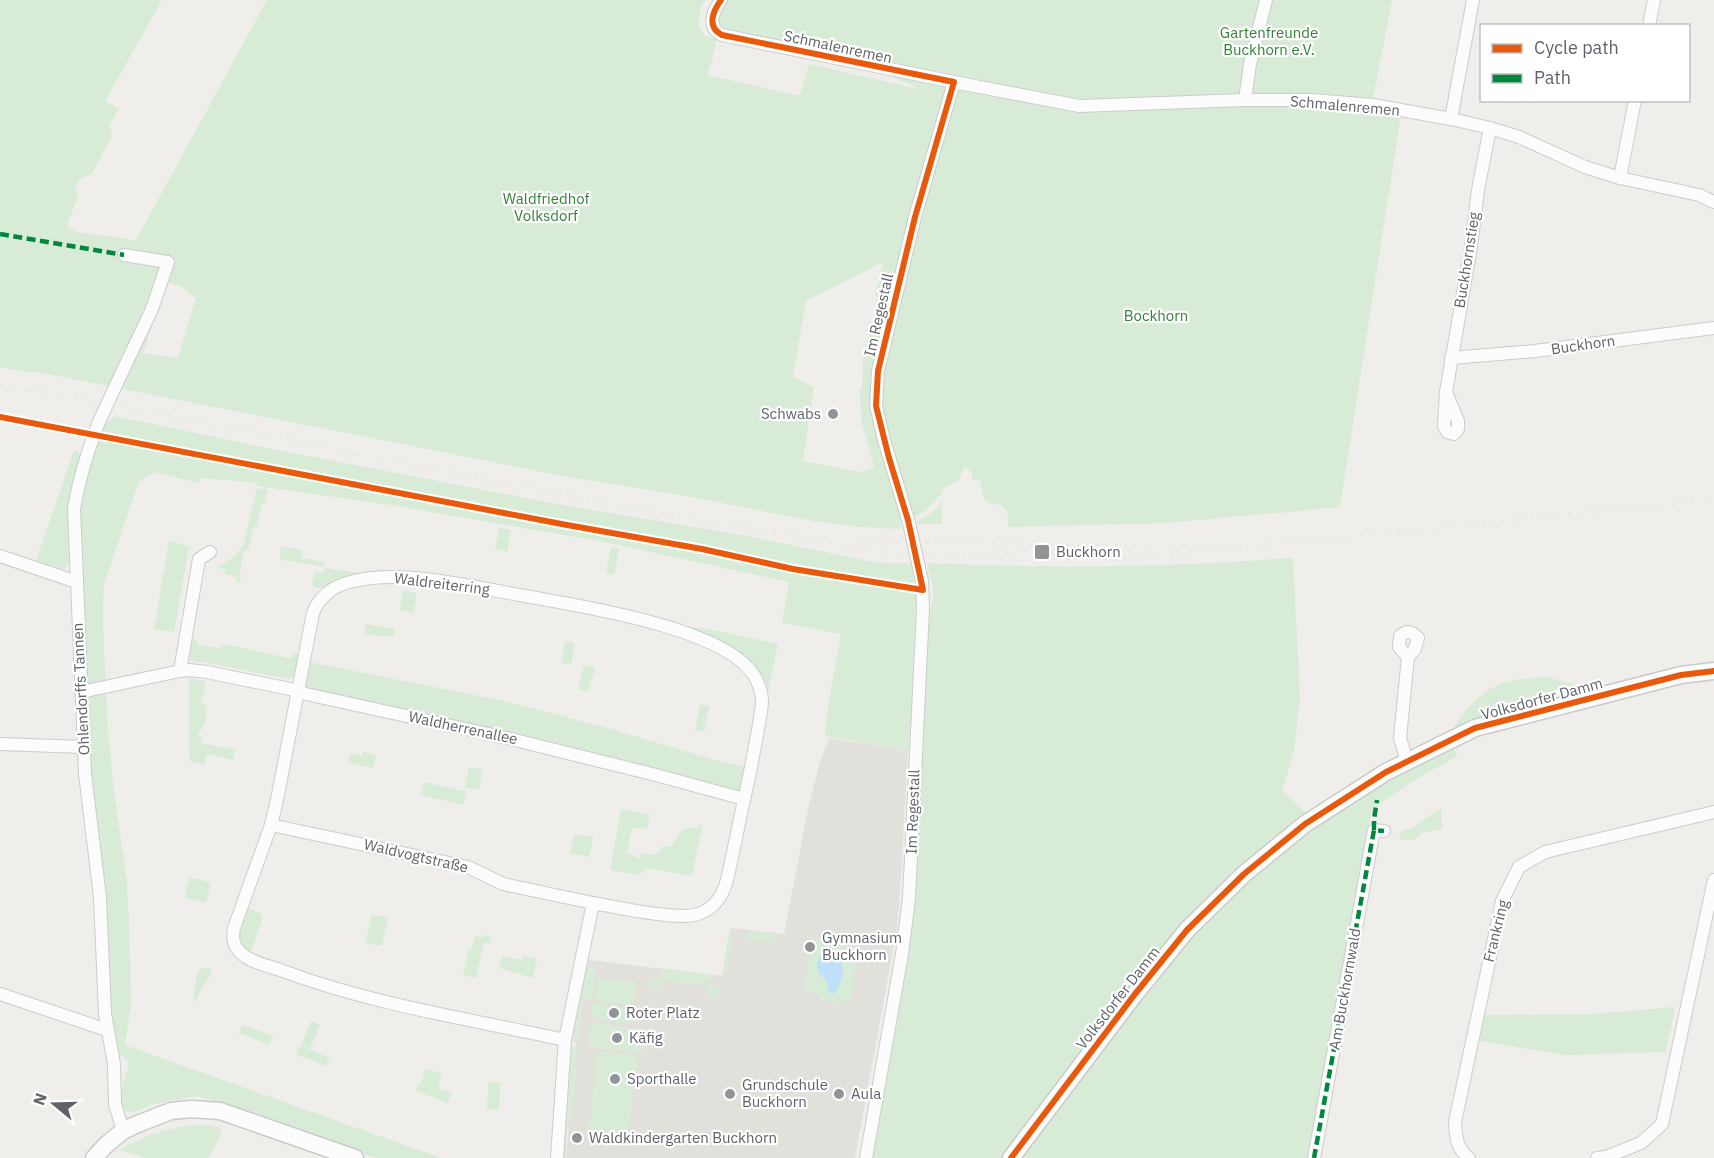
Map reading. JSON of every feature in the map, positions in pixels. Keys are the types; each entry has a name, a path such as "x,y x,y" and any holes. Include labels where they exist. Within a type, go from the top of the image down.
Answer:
{"main road":[{"name":"Volksdorfer Damm","path":"1011,1158 1160,962 1214,903 1263,857 1305,824 1361,787 1407,761 1475,728 1681,675 1714,671"},
{"path":"94,1158 123,1131 171,1111 190,1109 220,1110 355,1158"}],"street":[{"name":"Schmalenremen","path":"721,0 712,20 714,30 722,35 1078,106 1245,100 1312,100 1373,105 1490,128 1519,137 1585,167 1620,178 1699,195 1714,202"},
{"path":"1245,100 1250,64 1266,0"},
{"path":"1451,119 1473,0"},
{"path":"1649,24 1654,0"},
{"name":"Im Regestall","path":"866,1158 909,898 922,581 909,523 876,406 878,371 915,217 954,82"},
{"path":"1620,178 1635,102"},
{"name":"Buckhornstieg","path":"1446,392 1490,128"},
{"name":"Ohlendorffs Tannen","path":"123,1131 115,1104 114,1064 107,1030 100,897 85,774 74,509 84,460 98,424 152,309 168,262 124,255"},
{"name":"Buckhorn","path":"1451,358 1535,351 1714,328"},
{"path":"180,671 199,559 210,552"},
{"path":"0,556 77,582"},
{"name":"Waldreiterring","path":"565,1040 359,996 317,984 255,961 241,954 235,946 234,928 271,825 313,613 318,603 330,591 348,582 374,578 447,582 623,614 707,642 745,664 756,680 762,701 751,768 725,888 720,897 709,909 698,914 681,916 593,903"},
{"path":"1407,761 1400,738 1408,657"},
{"name":"Waldherrenallee","path":"81,692 180,671 216,673 504,737 744,799"},
{"path":"0,744 84,747"},
{"name":"Frankring","path":"1469,1158 1457,1143 1455,1122 1502,901 1519,867 1545,852 1714,812"},
{"name":"Waldvogtstraße","path":"271,825 468,867 502,884 593,903"},
{"name":"Am Buckhornwald","path":"1314,1158 1374,830 1383,831"},
{"path":"1597,1158 1606,1157 1641,1143 1662,1124 1714,880"},
{"path":"557,1158 565,1040 593,903"},
{"path":"0,994 107,1030"}],"shaded area":[{"name":"Gymnasium Buckhorn","path":"829,738 908,751 896,934 855,1158 566,1158 579,1010 589,960 722,976 731,928 784,934 809,804"}],"green space":[{"path":"0,0 162,0 105,101 119,109 109,125 112,135 92,174 81,178 75,186 78,197 67,225 76,232 136,240 267,0 706,0 701,6 698,26 704,35 717,39 707,75 800,96 809,64 922,90 845,55 725,34 718,27 717,0 1392,0 1371,109 1401,115 1340,507 1165,523 1008,527 1007,512 1000,505 984,498 981,481 972,480 972,473 965,466 958,481 940,490 943,492 924,511 908,520 900,521 901,529 861,527 813,521 687,496 563,476 48,374 0,368","holes":["883,262 875,296 879,298 863,357 862,389 859,389 862,423 874,467 861,472 803,461 814,387 793,377 806,301","166,282 180,286 196,298 178,358 143,353"]},
{"path":"115,416 557,504 753,537 873,562 912,564 916,595 912,712 908,751 825,736 841,634 782,623 789,582 604,542 391,505 257,486 258,483 201,478 198,483 154,472 139,481 104,584 107,715 129,918 131,1007 125,1045 441,1158 376,1158 252,1112 197,1096 153,1104 132,1113 122,1110 121,1092 130,1063 121,1055 114,1064 85,774 74,509 103,425"},
{"path":"74,450 82,453 70,561 62,569 36,561"},
{"path":"257,488 268,490 265,503 262,503 257,527 253,527 248,551 244,551 240,582 236,581 236,577 225,574 225,569 216,567 229,560 242,547"},
{"path":"942,502 942,524 917,524 917,521 928,515"},
{"path":"499,528 511,530 507,552 495,549"},
{"path":"169,540 189,547 174,632 154,629"},
{"path":"281,546 302,550 301,558 325,562 324,567 279,559"},
{"path":"611,547 619,549 614,575 606,573"},
{"path":"1293,558 1300,698 1294,751 1282,791 1309,816 1238,872 1002,1158 869,1158 895,1021 926,634 934,592 927,563 1110,566"},
{"path":"325,568 368,574 337,580 321,588 312,586 315,571 323,573"},
{"path":"403,590 417,593 414,613 400,610"},
{"path":"366,624 394,629 393,636 364,635"},
{"path":"689,627 778,644 767,697 752,672 687,634"},
{"path":"190,639 197,640 197,645 220,648 225,644 292,659 293,653 301,654 296,675 289,679 190,661 188,654"},
{"path":"565,641 575,643 571,665 561,663"},
{"path":"304,661 504,701 751,768 745,793 307,691 300,684"},
{"path":"584,665 595,668 588,692 578,689"},
{"path":"1547,677 1577,685 1531,697 1522,705 1453,728 1473,703 1492,688 1515,680"},
{"path":"189,678 206,681 201,703 207,705 206,717 198,736 202,737 201,743 235,750 233,760 207,754 204,765 190,761"},
{"path":"700,705 709,706 704,732 695,730"},
{"path":"1453,743 1457,756 1373,808 1310,1158 1020,1158 1158,972 1244,880 1336,809"},
{"path":"363,752 376,755 373,768 348,763 350,753 362,756"},
{"path":"469,767 483,770 479,790 465,787"},
{"path":"424,782 467,792 463,805 421,795"},
{"path":"1441,808 1442,829 1421,833 1417,839 1399,841 1400,832 1413,827"},
{"path":"621,809 650,815 647,828 633,828 631,831 627,852 640,859 642,853 656,855 664,846 672,846 683,829 696,828 703,823 692,876 647,868 639,875 610,870"},
{"path":"574,834 593,837 589,857 570,853"},
{"path":"189,877 211,883 206,903 185,898"},
{"path":"242,905 260,913 263,917 249,958 246,957 234,928"},
{"path":"372,914 388,918 382,946 365,943"},
{"path":"749,930 773,933 772,942 747,939"},
{"path":"729,933 733,937 727,973 722,975"},
{"path":"485,935 491,937 490,943 484,943 476,978 463,975 469,949 472,950 475,936 484,938"},
{"path":"816,940 850,946 850,951 859,953 850,1001 839,999 838,1003 821,1000 821,996 812,991 805,994 811,945 815,944","holes":["827,952 842,965 843,976 827,987 827,982 820,976 820,955"]},
{"path":"502,956 522,960 523,956 537,959 533,978 499,968"},
{"path":"588,966 595,967 592,999 583,999 578,1042 573,1043 585,970"},
{"path":"662,968 719,976 709,979 708,984 719,986 718,997 708,996 708,986 660,980 659,989 649,988 650,977 661,978"},
{"path":"213,969 195,1002 193,996 198,970"},
{"path":"598,978 636,982 633,1005 596,1000"},
{"name":"Roter Platz","path":"592,1003 640,1009 638,1022 631,1021 630,1024 596,1020 596,1017 590,1016"},
{"path":"1675,1007 1666,1052 1566,1055 1480,1041 1485,1015 1590,1014"},
{"path":"311,1021 320,1024 310,1050 330,1058 326,1066 296,1054"},
{"name":"Käfig","path":"591,1023 646,1030 644,1053 589,1047"},
{"path":"242,1025 273,1036 269,1045 239,1033"},
{"path":"571,1047 578,1048 574,1096 569,1129 567,1129 566,1158 564,1158"},
{"name":"Sporthalle","path":"598,1051 638,1056 628,1136 589,1131"},
{"path":"425,1069 442,1073 438,1089 452,1092 448,1103 416,1091"},
{"path":"488,1082 501,1083 499,1110 487,1109"},
{"path":"193,1125 221,1128 221,1136 208,1158 146,1158 120,1150 155,1133"}],"water":[{"path":"827,952 839,959 843,970 841,982 834,994 829,993 827,982 817,970 818,958"}],"railway":[{"path":"0,385 63,394 508,484 852,547 918,555 985,559 1119,559 1714,500"},
{"path":"859,540 1042,545 1191,545"}],"marked path":[{"path":"0,234 124,255"},
{"path":"1374,830 1377,800"},
{"path":"1314,1158 1374,830 1384,831"}],"cycle path":[{"path":"0,417 702,549 793,569 923,590 908,520 876,406 878,371 915,217 954,82 722,35 714,28 712,19 721,0"},
{"path":"1011,1158 1135,994 1187,930 1244,874 1305,824 1386,772 1475,728 1681,675 1714,671"}],"place":[{"name":"Schwabs","path":"833,414"},
{"name":"Buckhorn","path":"1042,552"},
{"name":"Gymnasium Buckhorn","path":"810,947"},
{"name":"Roter Platz","path":"614,1013"},
{"name":"Käfig","path":"617,1038"},
{"name":"Sporthalle","path":"615,1079"},
{"name":"Grundschule Buckhorn","path":"730,1094"},
{"name":"Aula","path":"839,1094"},
{"name":"Waldkindergarten Buckhorn","path":"577,1138"}],"park label":[{"name":"Gartenfreunde Buckhorn e.V.","path":"1269,42"},
{"name":"Waldfriedhof Volksdorf","path":"546,208"},
{"name":"Bockhorn","path":"1156,316"}]}
